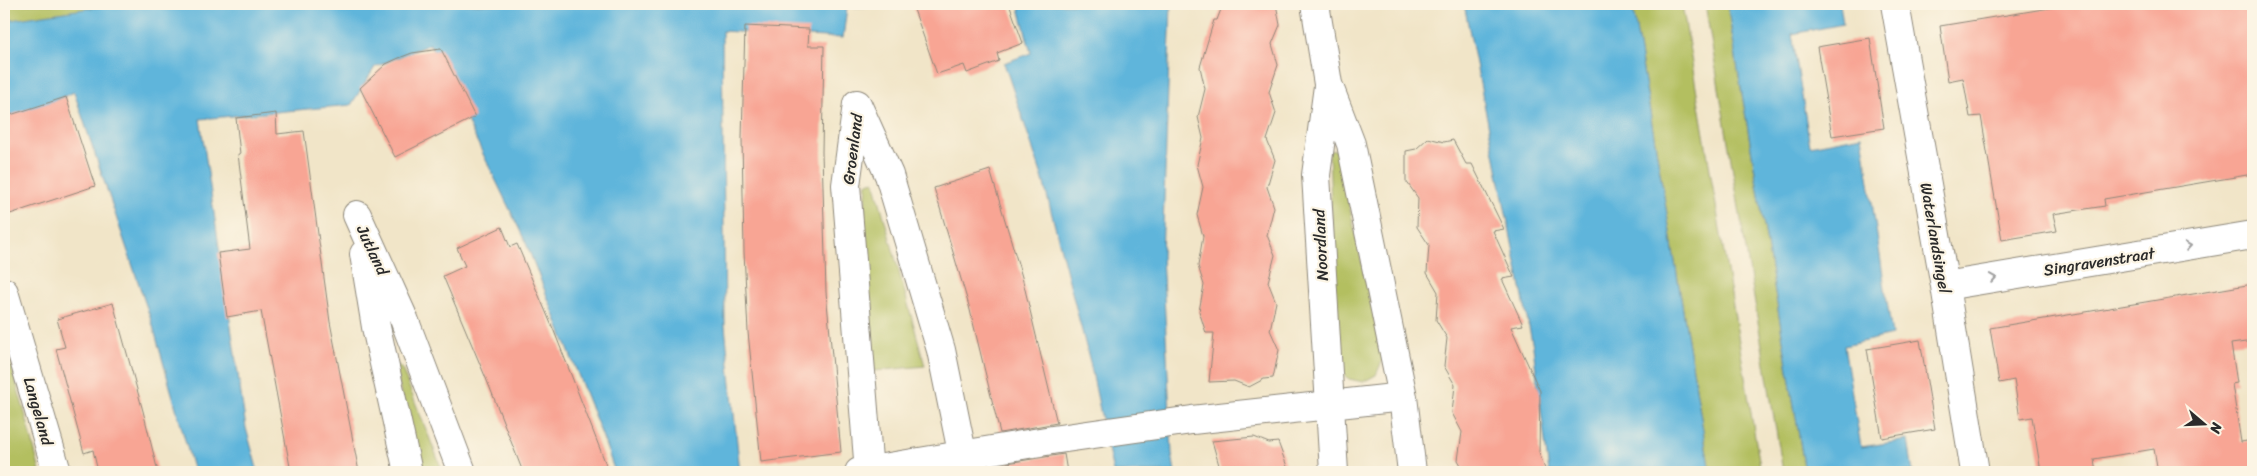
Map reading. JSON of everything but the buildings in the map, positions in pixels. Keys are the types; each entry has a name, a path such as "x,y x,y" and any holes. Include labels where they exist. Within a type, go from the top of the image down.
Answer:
{"street":[{"name":"Noordland","path":"1316,4 1328,84 1351,144 1403,397 1412,472"},
{"name":"Waterlandsingel","path":"1895,4 1945,286 1975,472"},
{"name":"Noordland","path":"1328,84 1316,175 1334,472"},
{"name":"Groenland","path":"964,464 941,350 903,221 889,175 857,104 846,185 866,472 964,464 1052,440 1192,420 1329,406"},
{"name":"Jutland","path":"408,472 376,327 357,215 404,319 462,472"},
{"name":"Singravenstraat","path":"1945,286 2253,235"},
{"name":"Langeland","path":"4,292 56,472"},
{"path":"1329,406 1403,397"}],"green space":[{"path":"4,4 131,4 4,24"},
{"path":"1632,4 1682,4 1761,472 1710,472"},
{"path":"1705,4 1727,4 1805,472 1783,472"},
{"path":"1337,150 1383,359 1376,375 1363,382 1349,379 1337,368 1329,151"},
{"path":"874,181 925,366 874,371 863,233 867,183"},
{"path":"4,340 28,424 40,472 4,472"},
{"path":"395,363 402,369 443,472 416,472"}],"water":[{"path":"118,4 915,4 912,6 847,7 843,38 722,31 725,326 740,472 615,472 526,243 430,44 375,67 351,105 200,119 246,428 258,472 194,472 153,326 74,92 4,123 4,21"},
{"path":"1018,4 1171,4 1162,256 1172,454 1175,472 1113,472 1090,362 1042,176 1004,63 1031,53"},
{"path":"1464,4 1632,4 1710,472 1549,472 1533,347"},
{"path":"1727,4 1840,4 1843,24 1792,34 1810,146 1862,136 1892,335 1844,346 1861,447 1908,440 1913,472 1805,472"}]}
